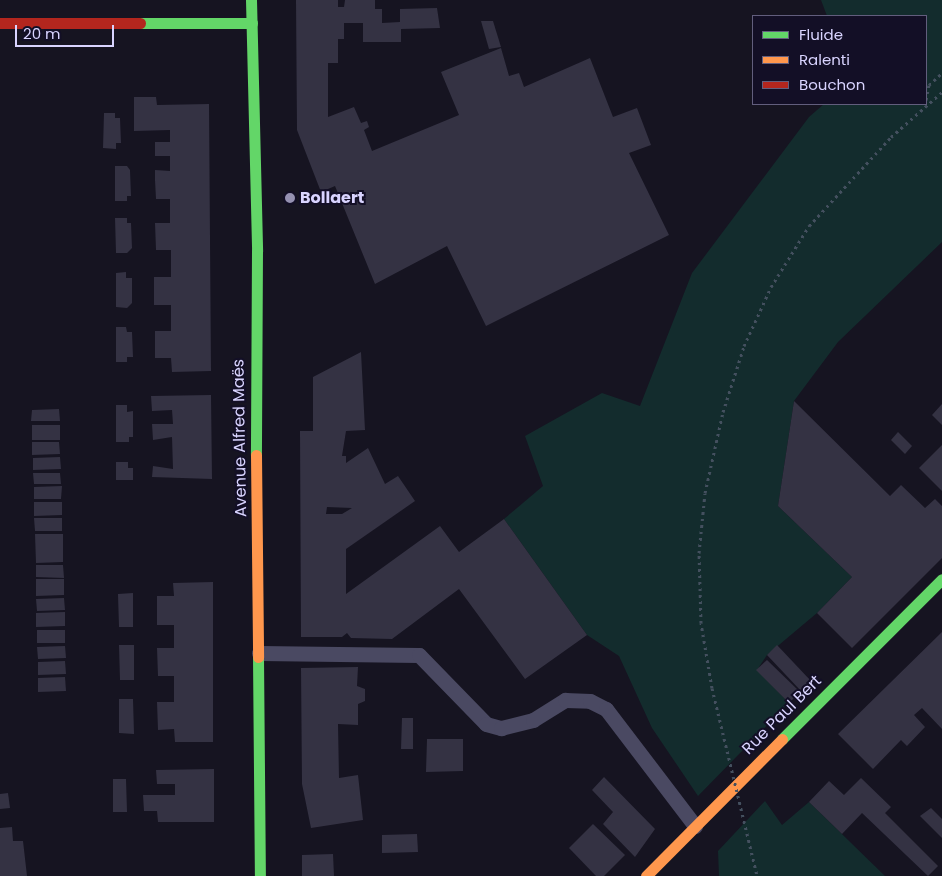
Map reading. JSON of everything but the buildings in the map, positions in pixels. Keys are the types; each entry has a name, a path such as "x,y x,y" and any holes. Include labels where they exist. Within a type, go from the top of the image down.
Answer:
{"main road":[{"name":"Avenue Alfred Maës","path":"251,0 260,876"},
{"path":"0,23 252,22"},
{"name":"Rue Paul Bert","path":"646,876 942,579"}],"lane":[{"path":"259,653 419,655 486,724 501,728 533,720 565,700 590,701 606,709 695,826"}],"path":[{"path":"927,95 929,85 942,73"},
{"path":"927,103 942,92"},
{"path":"757,876 712,688 701,624 699,553 705,493 724,412 744,346 771,287 809,226 925,105"}],"green space":[{"path":"821,0 942,0 942,242 838,342 794,401 778,506 852,577 817,613 767,655 757,670 789,703 698,796 652,728 619,656 587,635 504,519 543,486 525,436 602,393 640,406 692,273 809,117 823,105 927,105 927,15 827,15"},
{"path":"765,801 782,825 809,802 885,876 719,876 718,851"}],"traffic: fast":[{"path":"251,0 257,251 256,455"},
{"path":"140,23 252,23"},
{"path":"782,739 942,579"},
{"path":"258,657 260,876"}],"traffic: slow":[{"path":"256,455 258,657"},
{"path":"646,876 782,739"}],"traffic: jam":[{"path":"0,23 140,23"}],"place":[{"name":"Bollaert","path":"290,198"}]}
